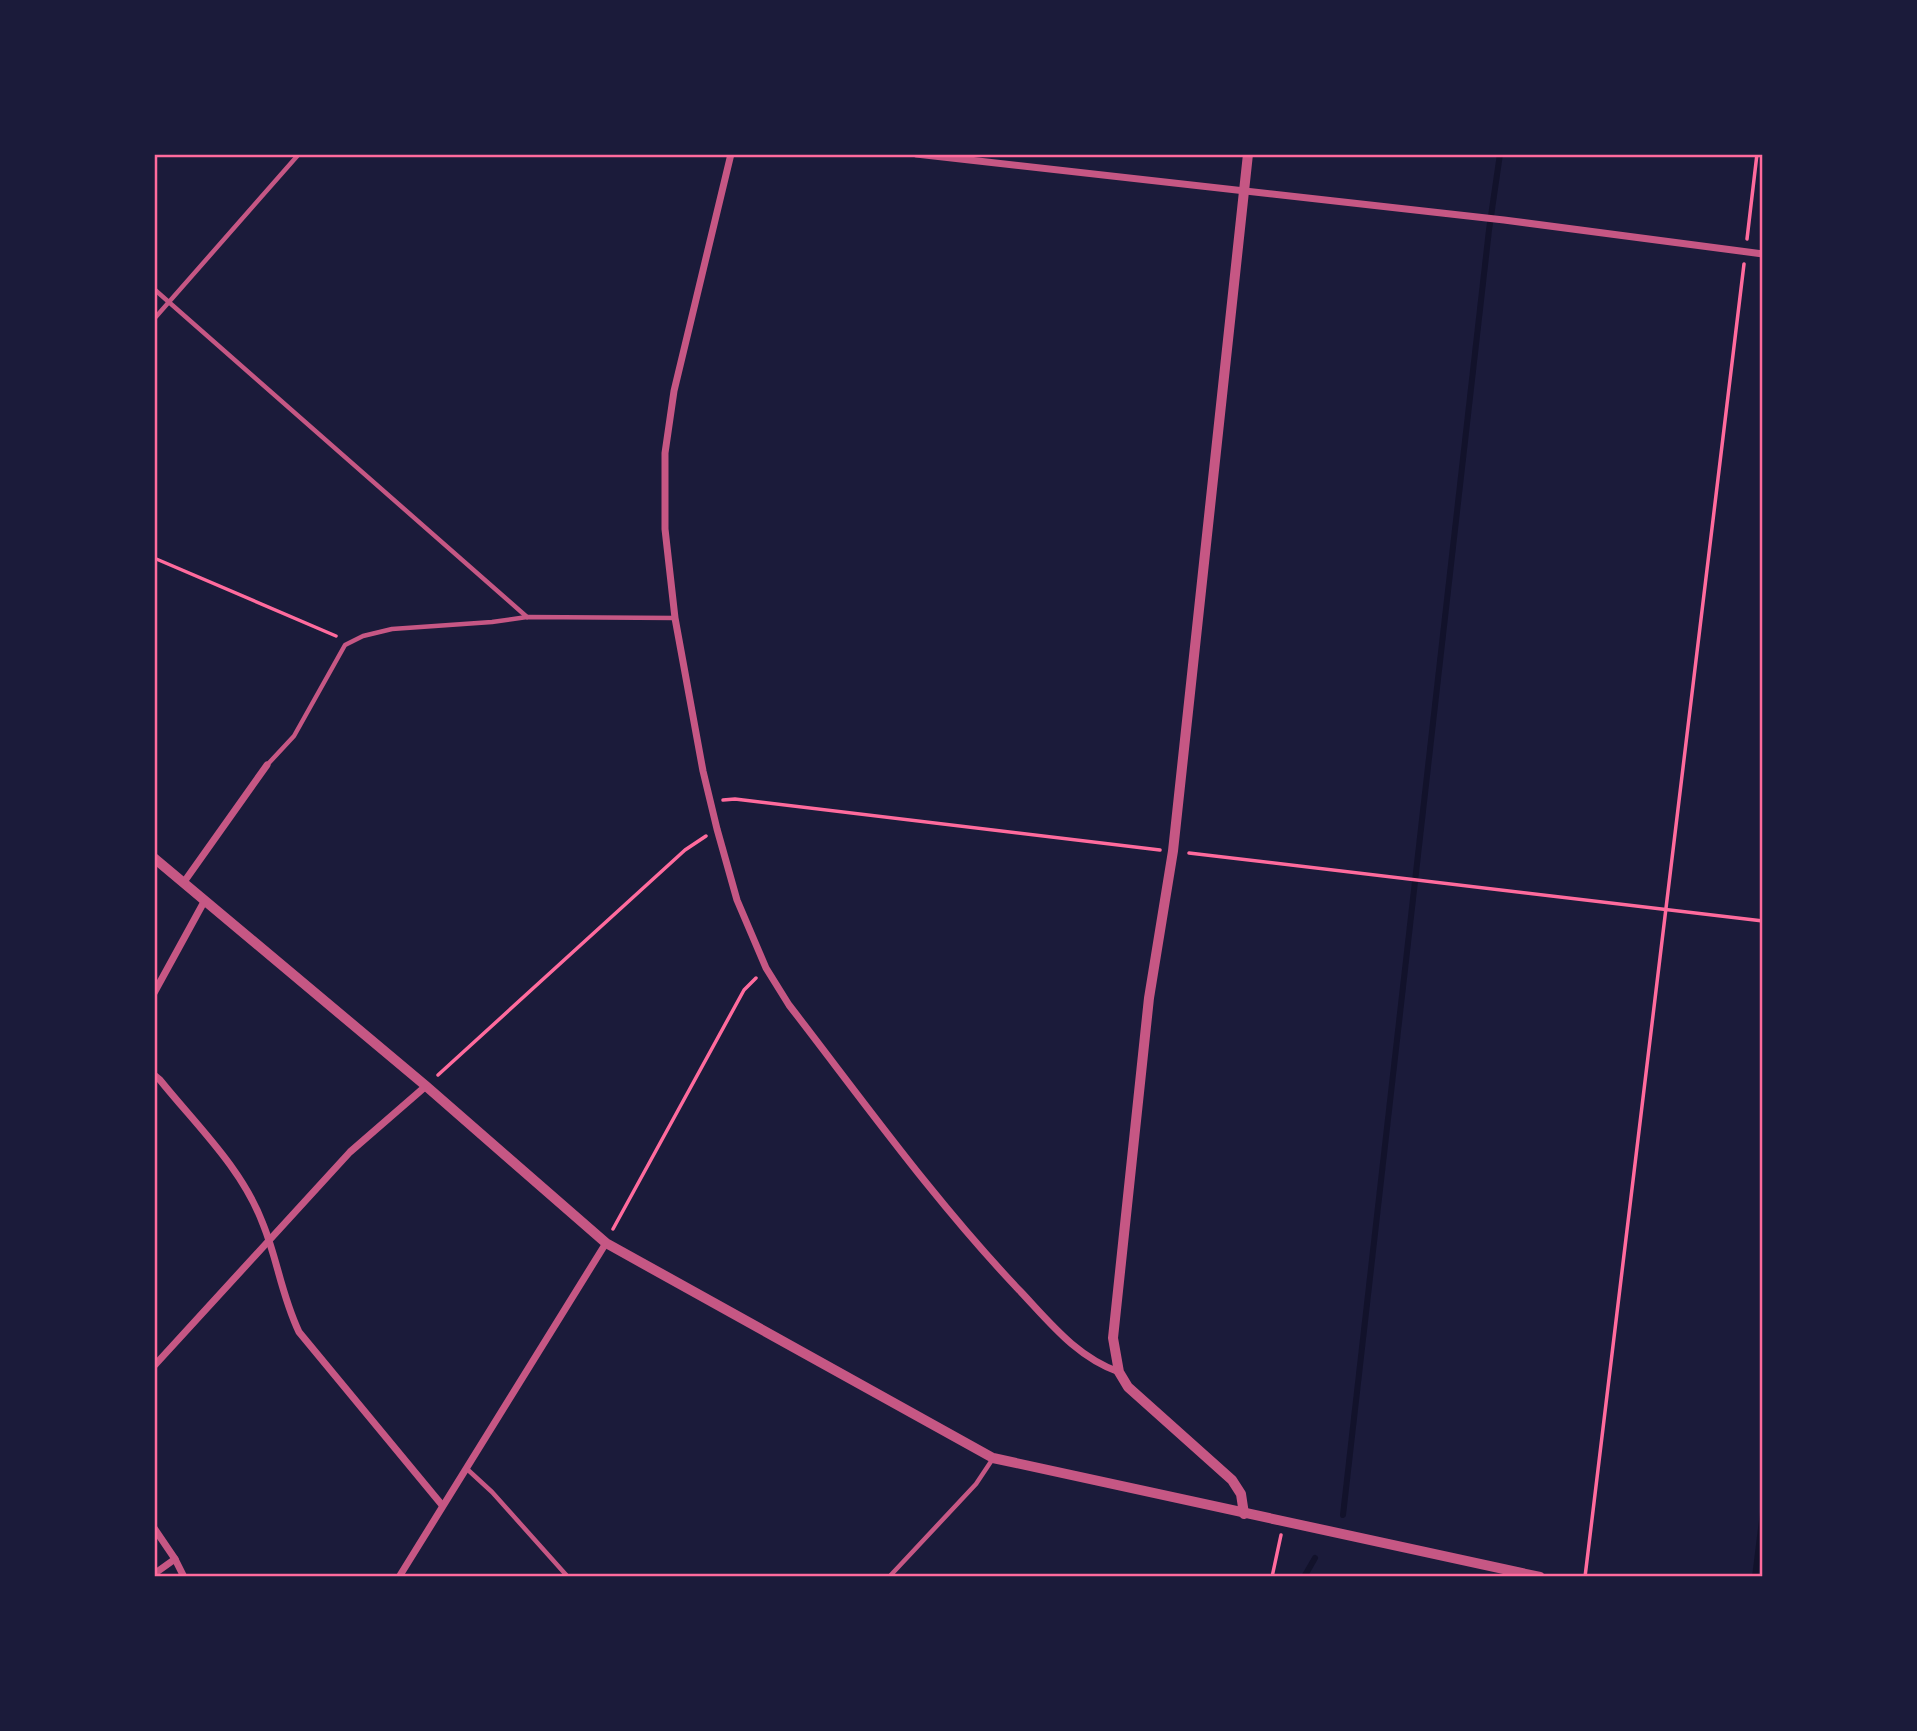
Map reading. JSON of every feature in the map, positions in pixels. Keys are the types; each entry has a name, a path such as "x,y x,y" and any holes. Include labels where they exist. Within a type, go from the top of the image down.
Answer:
{"street":[{"path":"731,154 674,391 665,453 664,529 675,618 710,800 737,900 766,968 789,1005 988,1258 1067,1341 1102,1366 1119,1373"},
{"path":"916,154 1504,220 1763,254"},
{"path":"1244,1514 1241,1494 1232,1480 1128,1387 1119,1373 1113,1338 1149,998 1173,851 1248,154"},
{"path":"184,882 267,765"},
{"path":"154,858 426,1086 606,1243 993,1458 1538,1577"},
{"path":"154,993 205,900"},
{"path":"154,1076 227,1158 263,1223 287,1307 299,1332 442,1505"},
{"path":"154,1366 349,1152 426,1086"},
{"path":"399,1577 606,1243"},
{"path":"154,1528 184,1577"},
{"path":"154,1574 175,1559"}],"lane":[{"path":"154,319 299,154"},
{"path":"154,289 527,617"},
{"path":"267,765 294,736 345,645 363,636 392,629 527,617 675,618"},
{"path":"888,1577 976,1484 993,1458"},
{"path":"467,1468 568,1577"}],"path":[{"path":"1584,1577 1757,154"},
{"path":"154,558 351,642"},
{"path":"710,800 735,799 1763,921"},
{"path":"426,1086 685,850 717,829"},
{"path":"606,1243 744,990 766,968"},
{"path":"1272,1577 1284,1523"}],"waterway":[{"path":"1343,1515 1489,230 1500,154"},
{"path":"1755,1577 1763,1512"},
{"path":"1304,1577 1315,1558"}]}
